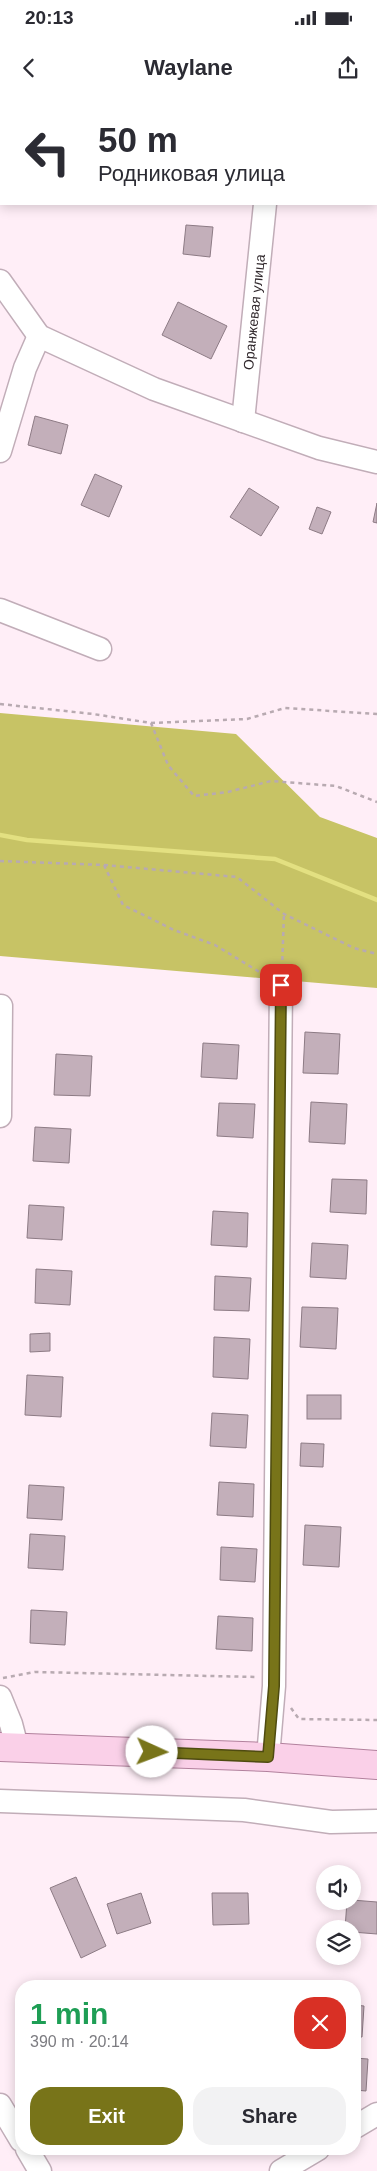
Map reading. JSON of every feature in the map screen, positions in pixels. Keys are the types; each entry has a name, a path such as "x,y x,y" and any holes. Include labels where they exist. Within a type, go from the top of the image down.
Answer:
{"main road":[{"path":"8,1747 268,1757 377,1765"}],"street":[{"name":"Оранжевая улица","path":"243,421 265,205"},
{"path":"0,281 40,336 154,389 319,448 377,462"},
{"path":"0,451 25,368 40,336"},
{"path":"0,610 100,649"},
{"path":"268,1757 274,1686 281,985"},
{"path":"0,1116 1,1006"},
{"path":"0,1697 11,1724 8,1747"},
{"path":"0,1801 244,1810 331,1822 377,1821"},
{"path":"0,2105 15,2130"},
{"path":"361,2123 377,2114"},
{"path":"31,2155 40,2171"},
{"path":"281,2171 308,2155"}],"path":[{"path":"0,704 93,714 151,723 247,719 285,708 377,714"},
{"path":"151,723 168,765 194,796 228,792 271,781 336,786 377,802"},
{"path":"0,860 104,865 238,877 284,914 354,948 377,954"},
{"path":"104,865 123,905 174,930 215,945 281,985 284,914"},
{"path":"0,1679 35,1672 256,1677 274,1686 299,1719 377,1720"}],"shaded area":[{"path":"0,713 236,734 320,817 377,838 377,988 0,956"}],"building":[{"path":"186,225 213,227 210,257 183,254"},
{"path":"178,302 227,326 211,359 162,335"},
{"path":"35,416 68,425 61,454 28,445"},
{"path":"95,474 122,486 109,517 81,505"},
{"path":"249,488 279,507 261,536 230,517"},
{"path":"377,503 377,523 373,522"},
{"path":"317,507 331,512 322,534 309,529"},
{"path":"305,1032 340,1034 338,1074 303,1073"},
{"path":"203,1043 239,1045 237,1079 201,1077"},
{"path":"56,1054 92,1056 90,1096 54,1095"},
{"path":"311,1102 347,1104 345,1144 309,1142"},
{"path":"219,1103 255,1104 253,1138 217,1136"},
{"path":"35,1127 71,1129 69,1163 33,1161"},
{"path":"332,1179 367,1180 366,1214 330,1212"},
{"path":"29,1205 64,1207 62,1240 27,1238"},
{"path":"213,1211 248,1213 247,1247 211,1245"},
{"path":"312,1243 348,1245 346,1279 310,1277"},
{"path":"36,1269 72,1271 70,1305 35,1303"},
{"path":"215,1276 251,1278 249,1311 214,1310"},
{"path":"302,1307 338,1308 336,1349 300,1347"},
{"path":"50,1333 50,1351 30,1352 30,1334"},
{"path":"214,1337 250,1339 248,1379 213,1377"},
{"path":"27,1375 63,1377 61,1417 25,1415"},
{"path":"307,1395 341,1395 341,1419 307,1419"},
{"path":"212,1413 248,1415 246,1448 210,1446"},
{"path":"301,1443 324,1444 323,1467 300,1466"},
{"path":"219,1482 254,1484 253,1517 217,1515"},
{"path":"29,1485 64,1487 62,1520 27,1518"},
{"path":"305,1525 341,1527 339,1567 303,1565"},
{"path":"30,1534 65,1536 63,1570 28,1568"},
{"path":"221,1547 257,1549 255,1582 220,1580"},
{"path":"31,1610 67,1612 65,1645 30,1643"},
{"path":"218,1616 253,1618 252,1651 216,1649"},
{"path":"76,1877 106,1946 81,1958 50,1888"},
{"path":"141,1893 151,1923 117,1934 107,1904"},
{"path":"212,1893 248,1893 249,1924 213,1925"},
{"path":"361,1901 377,1902 377,1934 361,1933 361,1920 346,1920 346,1910 361,1910"},
{"path":"361,2006 364,2006 361,2037"},
{"path":"361,2058 368,2059 366,2091 361,2091"}],"waterway":[{"path":"0,835 27,840 275,859 377,900"}],"route":[{"path":"152,1752 268,1757 274,1686 281,985"}]}
